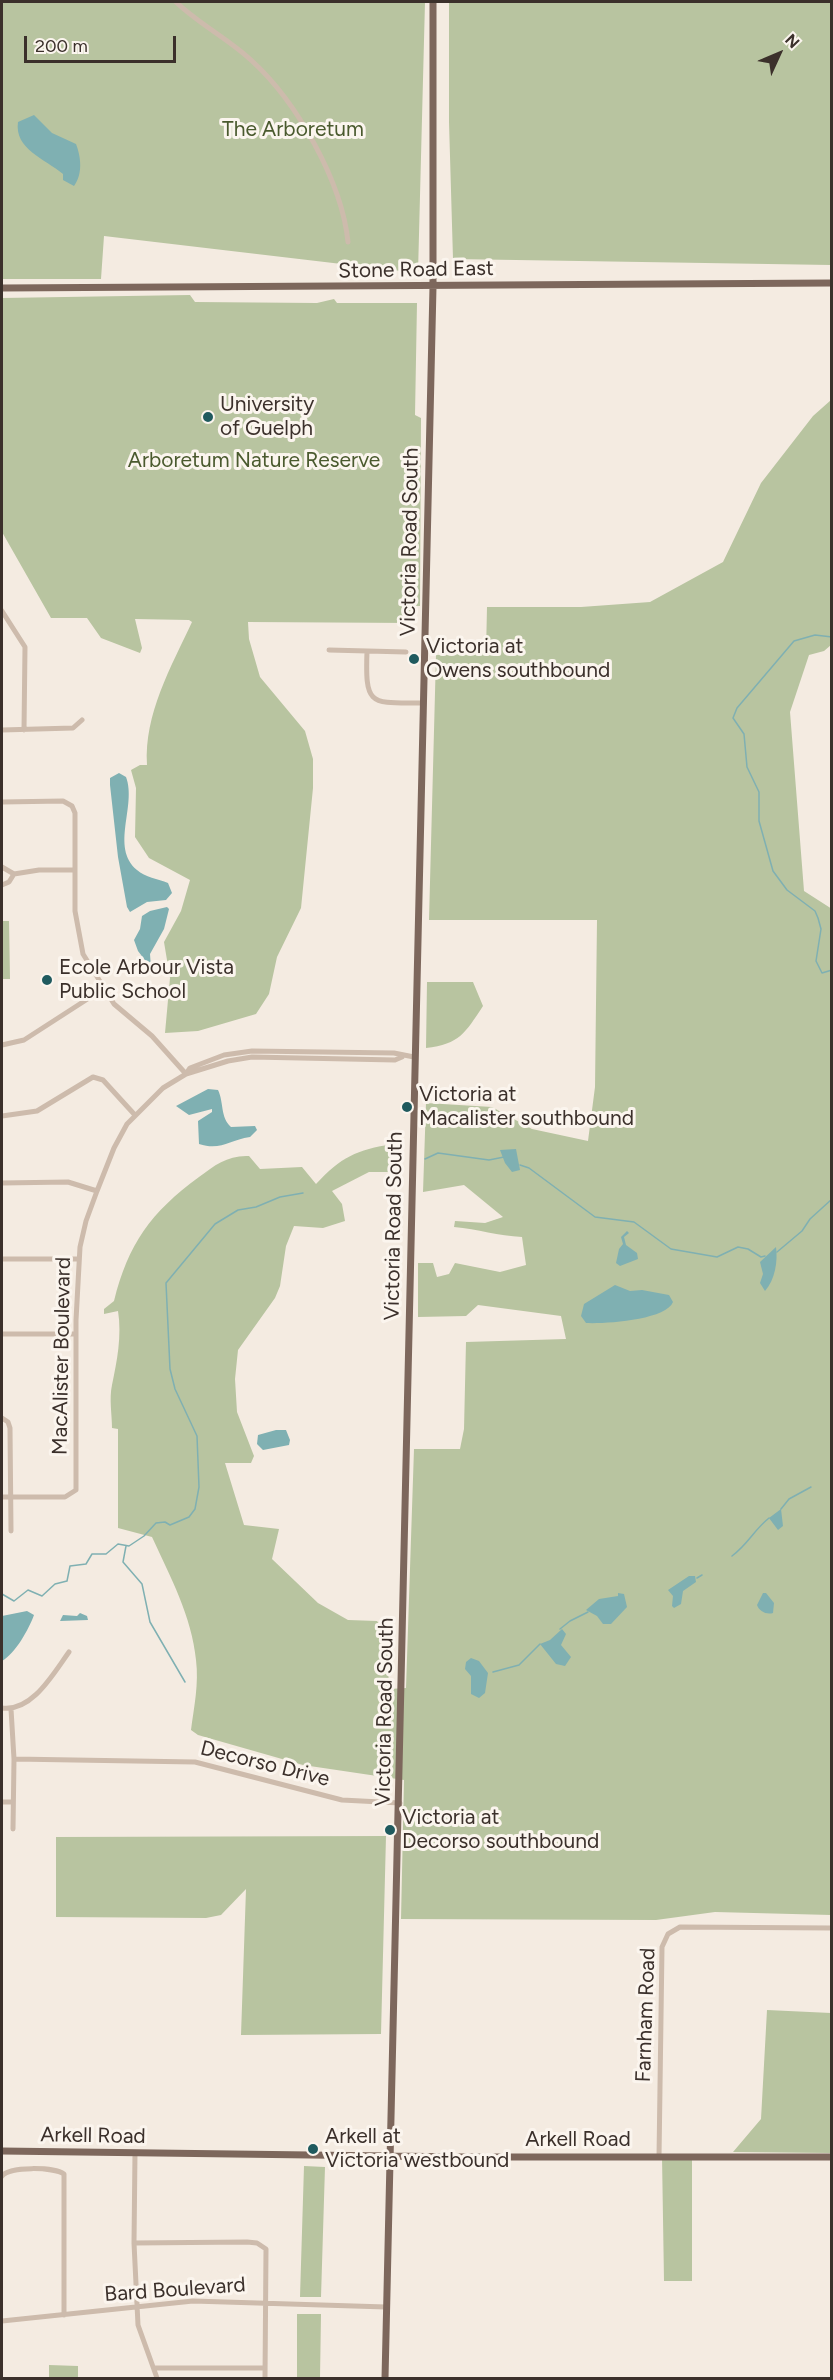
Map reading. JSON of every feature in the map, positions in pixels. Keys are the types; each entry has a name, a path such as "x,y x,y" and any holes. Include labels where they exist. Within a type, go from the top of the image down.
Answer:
{"main road":[{"name":"Victoria Road South","path":"385,2379 392,2155 414,1057 433,287 431,126 433,2"},
{"name":"Stone Road East","path":"2,288 831,283"},
{"name":"Arkell Road","path":"2,2151 831,2157"}],"street":[{"path":"176,2 200,24 252,61 283,96 330,176 343,208 348,242"},
{"path":"2,611 24,646 24,730"},
{"path":"329,650 406,651"},
{"path":"367,651 366,685 370,694 383,703 423,703"},
{"path":"2,729 73,728 82,720"},
{"path":"2,802 63,801 70,804 75,813 75,912 79,943 103,989 119,1010 152,1036 186,1074"},
{"path":"2,867 14,874 39,870 75,870"},
{"path":"2,885 9,882 14,874"},
{"path":"2,1045 18,1043 103,989"},
{"name":"MacAlister Boulevard","path":"2,1497 65,1497 76,1490 76,1334 79,1260 84,1228 97,1191 114,1148 134,1114 163,1088 186,1074 190,1068 236,1052 343,1056 394,1053 403,1057 414,1057"},
{"path":"2,1116 37,1111 93,1077 103,1080 134,1114"},
{"path":"2,1183 68,1182 97,1191"},
{"path":"2,1259 79,1260"},
{"path":"2,1334 76,1334"},
{"path":"2,1418 8,1422 10,1428 11,1531"},
{"path":"2,1708 12,1709 31,1699 69,1652"},
{"path":"12,1709 13,1829"},
{"name":"Decorso Drive","path":"14,1759 195,1762 342,1800 400,1803"},
{"path":"2,1802 13,1802"},
{"name":"Farnham Road","path":"659,2157 662,1947 668,1934 680,1927 831,1928"},
{"path":"135,2152 136,2307 138,2325 157,2379"},
{"path":"2,2176 10,2169 56,2170 64,2175 64,2315"},
{"path":"134,2243 257,2242 266,2249 265,2379"},
{"name":"Bard Boulevard","path":"2,2321 193,2301 267,2301 386,2307"},
{"path":"154,2368 265,2368"}],"green space":[{"name":"The Arboretum","path":"2,2 425,2 418,273 104,236 101,279 2,279"},
{"path":"449,2 831,2 831,265 453,259 449,122"},
{"name":"Arboretum Nature Reserve","path":"190,295 195,302 317,303 334,299 337,303 417,303 415,415 421,418 420,606 412,606 412,623 248,622 249,639 260,677 305,731 313,759 313,788 301,908 277,957 269,994 256,1014 198,1031 165,1033 170,978 164,942 181,911 190,880 149,858 135,837 136,788 131,770 140,765 147,765 147,746 154,709 192,622 189,620 135,619 142,648 140,653 101,638 87,618 51,618 2,532 2,298"},
{"path":"831,400 831,645 824,651 809,655 790,712 804,891 832,909 831,1915 715,1912 656,1920 401,1919 404,1780 303,1765 198,1735 191,1730 197,1669 194,1644 185,1612 152,1537 118,1528 118,1429 112,1428 111,1390 118,1348 119,1320 118,1311 104,1314 104,1309 114,1301 126,1262 144,1231 167,1203 216,1165 235,1157 249,1156 260,1169 302,1167 316,1184 333,1167 350,1156 393,1144 396,1155 400,1158 390,1172 369,1172 332,1191 342,1204 345,1221 323,1228 294,1226 286,1246 280,1286 275,1298 238,1350 235,1379 237,1412 254,1456 251,1463 225,1463 244,1525 279,1529 272,1559 318,1603 348,1620 377,1621 387,1635 389,1689 406,1688 414,1449 460,1449 464,1429 466,1342 566,1339 561,1316 478,1305 466,1316 418,1317 418,1263 433,1263 437,1277 449,1274 455,1263 500,1272 526,1265 522,1237 454,1227 455,1221 485,1223 503,1217 464,1185 423,1192 426,1103 492,1107 532,1129 588,1141 595,1087 597,920 429,920 436,655 486,653 487,607 581,607 650,602 723,562 761,483 813,416"},
{"path":"2,921 9,921 10,979 2,979"},
{"path":"427,982 473,982 483,1006 460,1036 447,1044 426,1048"},
{"path":"386,1836 381,2034 241,2035 246,1889 221,1915 206,1918 56,1917 56,1837"},
{"path":"767,2010 831,2013 831,2153 733,2152 761,2119"},
{"path":"662,2156 692,2156 692,2281 664,2281"},
{"path":"304,2166 325,2167 321,2297 300,2297"},
{"path":"297,2314 321,2314 320,2378 297,2378"},
{"path":"49,2365 78,2366 78,2378 49,2378"}],"water":[{"path":"34,115 52,133 76,144 80,165 79,176 74,186 63,180 63,174 32,152 21,139 18,122"},
{"path":"119,773 126,777 129,788 125,850 129,861 140,872 168,883 172,893 166,900 147,902 130,912 127,907 118,857 110,785 110,778"},
{"path":"167,907 169,909 164,929 150,954 151,968 138,951 134,940 140,929 142,916 150,911"},
{"path":"208,1089 218,1090 225,1119 231,1127 255,1126 257,1130 250,1137 219,1146 199,1144 198,1121 212,1112 212,1109 189,1115 176,1106"},
{"path":"516,1149 520,1170 512,1172 505,1163 500,1150"},
{"path":"627,1231 629,1233 624,1237 626,1245 637,1253 638,1259 620,1266 616,1263 619,1249 623,1244 621,1237"},
{"path":"776,1247 775,1270 765,1291 760,1283 763,1274 760,1262"},
{"path":"615,1285 630,1291 642,1290 669,1295 673,1302 668,1308 647,1317 620,1322 586,1323 581,1316 584,1304"},
{"path":"286,1430 290,1440 289,1445 263,1450 257,1444 258,1435"},
{"path":"781,1509 783,1526 778,1530 769,1518"},
{"path":"689,1576 695,1576 696,1582 683,1591 681,1604 674,1608 672,1606 673,1596 668,1590"},
{"path":"618,1593 624,1594 627,1607 611,1624 603,1624 597,1616 586,1610 599,1599 618,1596"},
{"path":"763,1593 766,1593 774,1603 773,1613 761,1611 757,1605"},
{"path":"27,1611 34,1615 29,1627 17,1647 2,1661 2,1616"},
{"path":"80,1613 87,1616 88,1620 60,1621 63,1615 77,1616"},
{"path":"562,1629 566,1634 561,1645 571,1657 565,1666 556,1664 540,1644 550,1640"},
{"path":"471,1658 479,1661 488,1673 485,1693 479,1698 471,1694 471,1676 465,1669 466,1662"}],"waterway":[{"path":"832,637 815,635 794,641 737,708 733,718 744,734 747,767 759,792 759,821 773,871 787,890 815,911 821,929 816,961 822,973 832,970"},
{"path":"425,1159 438,1153 489,1160 504,1157"},
{"path":"520,1165 529,1168 595,1217 634,1222 671,1249 717,1257 738,1247 748,1249 761,1257 765,1256"},
{"path":"2,1594 14,1601 28,1590 42,1596 55,1584 67,1581 70,1566 86,1564 92,1554 106,1554 118,1544 129,1546 144,1536 156,1523 165,1522 170,1525 189,1517 195,1509 199,1487 197,1436 175,1389 170,1369 166,1283 215,1224 238,1210 256,1207 280,1197 303,1193"},
{"path":"777,1252 802,1231 810,1219 832,1199"},
{"path":"781,1509 789,1499 811,1487"},
{"path":"732,1556 769,1518"},
{"path":"126,1546 123,1562 142,1584 150,1622 185,1682"},
{"path":"697,1578 702,1575"},
{"path":"560,1629 588,1612"},
{"path":"493,1672 519,1665 540,1644"}],"place":[{"name":"University of Guelph","path":"208,417"},
{"name":"Victoria at Owens southbound","path":"414,659"},
{"name":"Ecole Arbour Vista Public School","path":"47,980"},
{"name":"Victoria at Macalister southbound","path":"407,1107"},
{"name":"Victoria at Decorso southbound","path":"390,1830"},
{"name":"Arkell at Victoria westbound","path":"313,2149"}]}
